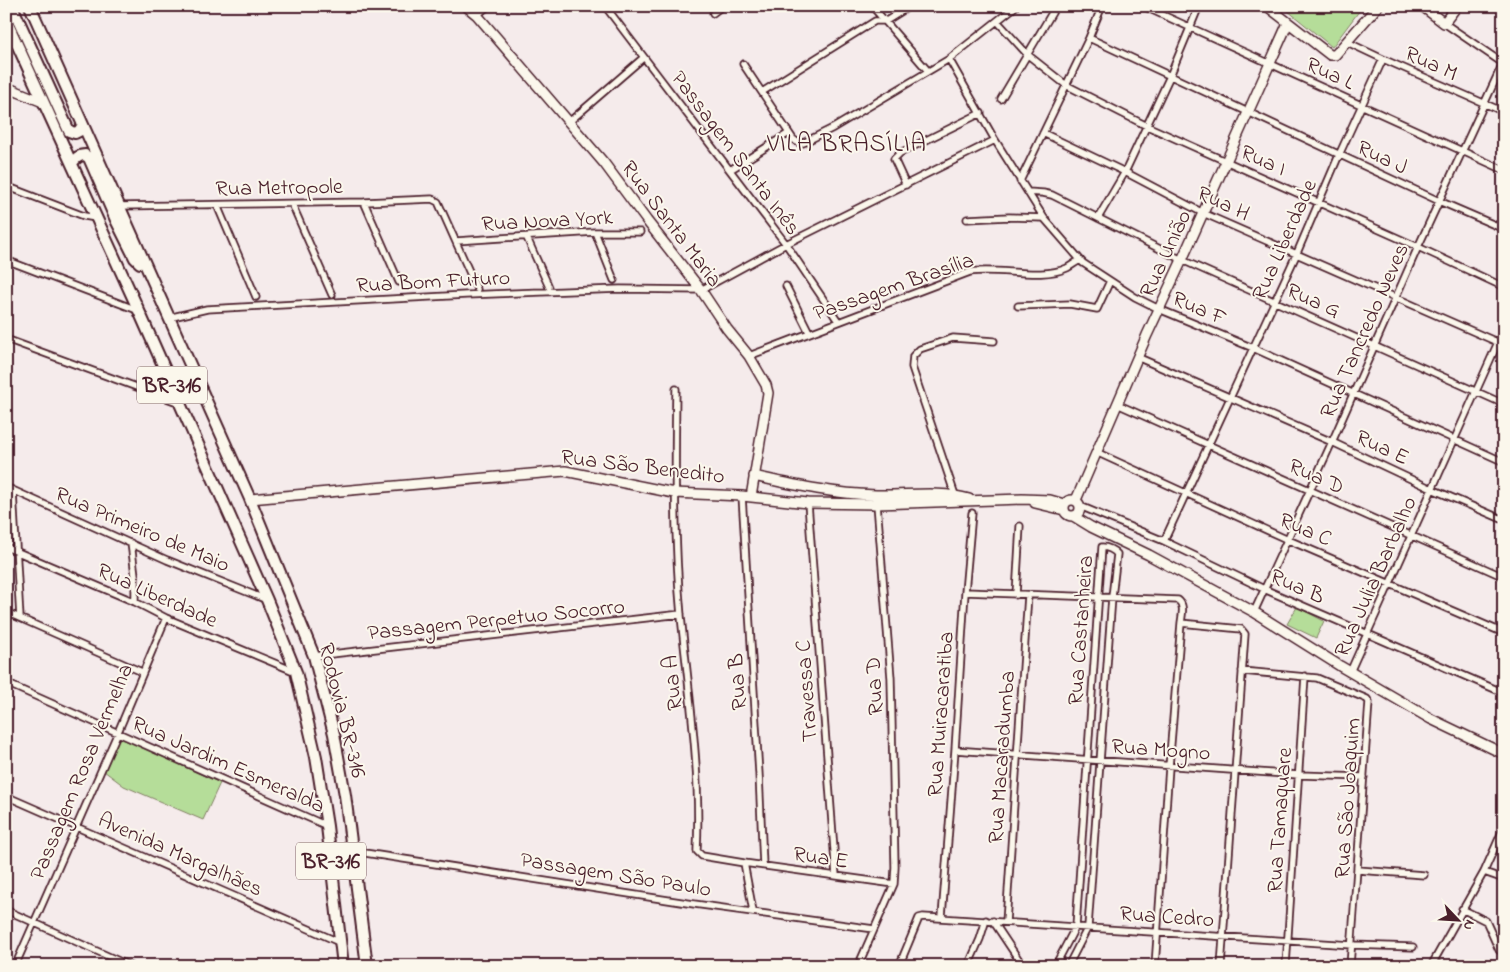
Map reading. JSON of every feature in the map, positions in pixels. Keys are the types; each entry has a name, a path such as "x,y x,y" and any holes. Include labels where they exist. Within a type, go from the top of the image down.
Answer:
{"highway":[{"path":"12,6 69,131 75,133 83,125"},
{"name":"BR-316","path":"30,6 168,318"},
{"name":"BR-316","path":"6,20 180,403 267,600 296,672"},
{"path":"72,163 77,157 82,155 89,158 127,243 135,258 149,273"},
{"name":"Rodovia BR-316","path":"168,318 250,499 314,656 334,734 352,851 366,966"},
{"name":"Rodovia BR-316","path":"296,672 316,757 327,826 344,965"}],"street":[{"name":"Rua Santa Maria","path":"466,6 476,15 604,163 701,290 726,329 749,356 766,385 768,393 754,476 746,497"},
{"path":"476,15 488,6"},
{"name":"Passagem Santa Inês","path":"604,6 786,244 838,321"},
{"path":"713,13 722,6"},
{"path":"872,6 928,71"},
{"path":"762,92 875,21 886,21 910,6"},
{"path":"743,64 793,140 803,142 833,128 949,59 998,22 1008,9 1016,6"},
{"path":"1001,99 1056,6"},
{"path":"1020,181 1089,38 1102,6"},
{"name":"Rua L","path":"1143,6 1190,29 1504,170"},
{"path":"1098,218 1125,172 1170,76 1199,6"},
{"path":"1267,6 1330,55 1335,55 1378,6"},
{"path":"1422,6 1503,63"},
{"path":"1444,23 1458,6"},
{"name":"Rua I","path":"998,22 1028,55 1066,85 1146,126 1504,287"},
{"name":"Rua União","path":"1078,503 1096,452 1137,357 1288,23"},
{"path":"1089,38 1247,112"},
{"name":"Rua M","path":"1347,42 1504,112"},
{"path":"570,122 643,58"},
{"name":"Rua F","path":"949,59 995,140 1044,218 1080,260 1134,297 1159,309 1253,348 1504,462"},
{"name":"Rua Liberdade","path":"1164,541 1297,253 1383,59"},
{"name":"Rua Tancredo Neves","path":"1254,612 1503,63"},
{"path":"6,87 43,102"},
{"name":"Rua J","path":"1247,112 1504,229"},
{"path":"906,185 894,160 900,153 981,113"},
{"path":"730,170 789,133"},
{"name":"Rua H","path":"1043,133 1125,172 1203,213 1501,344"},
{"path":"701,290 786,244 995,140"},
{"path":"6,186 84,216 97,218"},
{"name":"Rua G","path":"1028,192 1052,196 1182,260 1504,404"},
{"name":"Rua Metropole","path":"120,206 292,204 432,199 438,202 456,241"},
{"path":"364,202 399,282"},
{"path":"292,204 332,295"},
{"path":"217,205 256,298"},
{"path":"967,219 1044,218"},
{"path":"595,232 614,280"},
{"name":"Rua Nova York","path":"456,241 527,238 595,232 640,232"},
{"path":"527,238 549,286"},
{"path":"456,241 477,289"},
{"path":"6,260 139,311"},
{"name":"Passagem Brasília","path":"749,356 970,272 982,270 1046,272 1066,269 1080,260"},
{"path":"1018,306 1070,304 1097,309 1110,281"},
{"path":"786,286 809,332"},
{"name":"Rua Bom Futuro","path":"168,318 207,308 620,289 701,290"},
{"name":"Rua Julia Barbalho","path":"1350,672 1476,392 1501,344 1504,329"},
{"path":"955,494 912,367 913,356 920,349 953,338 994,341"},
{"path":"6,339 180,403"},
{"name":"Rua E","path":"1137,357 1504,520"},
{"name":"Rua A","path":"676,389 674,493 681,614 696,760 697,850 702,856 714,858"},
{"name":"Rua D","path":"1117,404 1207,446 1504,577"},
{"name":"Rua C","path":"1096,452 1286,539 1504,632"},
{"name":"Rua São Benedito","path":"250,499 554,471 586,474 674,493 808,503 877,504 1022,499 1050,500 1064,507"},
{"name":"Rua São Benedito","path":"754,476 827,492 876,495 955,494 971,500"},
{"name":"Rua Primeiro de Maio","path":"6,488 168,560 267,600"},
{"path":"14,490 20,618"},
{"name":"Rua B","path":"746,497 763,865"},
{"path":"1073,516 1079,511 1078,503 1071,499 1064,507 1066,514 1150,555 1254,612 1350,672 1431,718 1504,754"},
{"name":"Travessa C","path":"808,503 836,876"},
{"name":"Rua B","path":"1078,503 1164,541 1264,589 1504,693"},
{"name":"Rua D","path":"877,504 891,678 894,884"},
{"name":"Rua Muiracaratiba","path":"942,917 955,750 964,592 972,513"},
{"path":"1016,595 1020,526"},
{"path":"131,544 135,575 135,602"},
{"name":"Rua Castanheira","path":"1055,966 1076,926 1098,596 1102,547 1104,546 1118,554 1112,597 1088,927 1068,966"},
{"name":"Rua Liberdade","path":"6,547 135,602 166,618 296,672"},
{"path":"964,592 1178,600 1182,605 1155,966"},
{"name":"Rua Macaradumba","path":"1006,922 1028,595"},
{"path":"6,612 142,672"},
{"name":"Passagem Perpetuo Socorro","path":"314,656 681,614"},
{"name":"Passagem Rosa Vermelha","path":"15,966 166,618"},
{"path":"1181,623 1241,630 1245,634 1221,966"},
{"path":"1242,671 1305,676"},
{"name":"Rua Tamaquare","path":"1286,966 1305,676"},
{"name":"Rua São Joaquim","path":"1305,676 1339,687 1367,699 1369,702 1350,966"},
{"name":"Rua Jardim Esmeralda","path":"6,683 327,826"},
{"name":"Rua Mogno","path":"955,750 1169,767 1364,777"},
{"name":"Avenida Margalhães","path":"6,796 341,943"},
{"path":"1442,966 1432,964 1484,872 1504,827"},
{"name":"Passagem São Paulo","path":"352,851 694,904 874,929"},
{"name":"Rua E","path":"714,858 894,884"},
{"path":"744,863 753,911"},
{"path":"1358,870 1424,875"},
{"path":"1484,872 1504,879"},
{"path":"858,966 894,884"},
{"path":"1462,909 1486,921 1501,952"},
{"path":"6,910 130,966"},
{"name":"Rua Cedro","path":"898,966 919,918 942,917 1352,946 1413,947"},
{"path":"968,966 989,921 1023,966"}],"green space":[{"path":"1282,6 1363,6 1332,47"},
{"path":"1297,607 1324,621 1316,638 1287,624"},
{"path":"119,737 220,783 203,820 124,786 104,771"}],"district":[{"name":"VILA BRASÍLIA","path":"847,142"}]}
